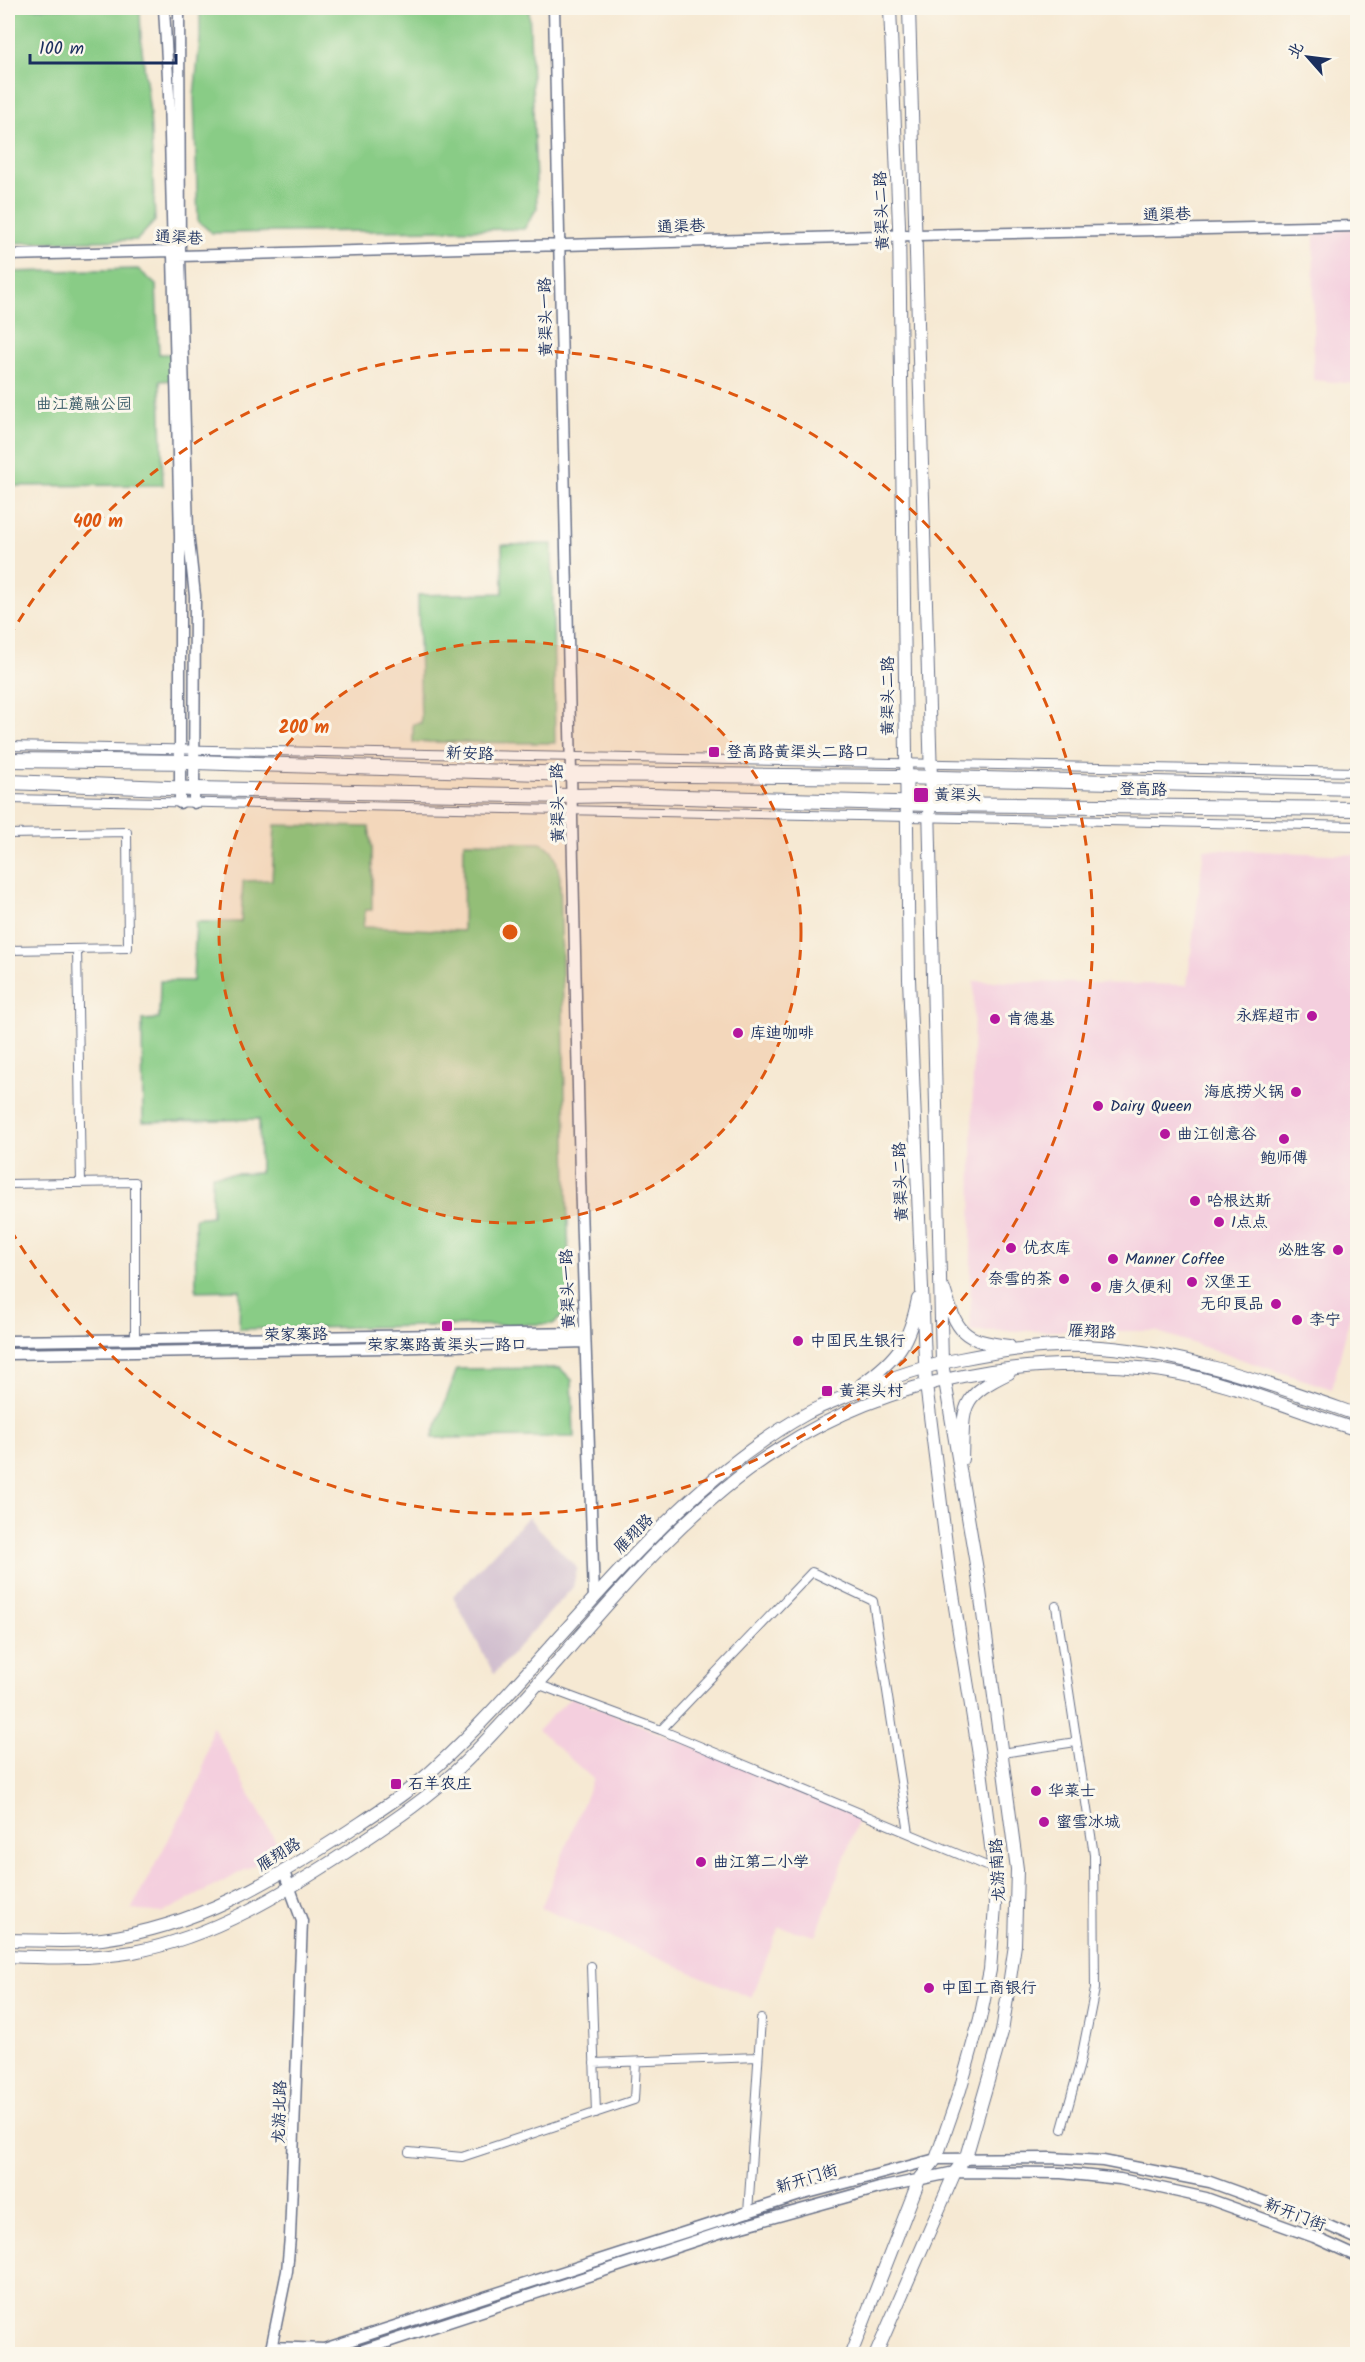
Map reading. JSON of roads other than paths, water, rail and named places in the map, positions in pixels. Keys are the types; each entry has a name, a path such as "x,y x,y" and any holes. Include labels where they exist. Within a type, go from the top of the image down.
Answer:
{"main road":[{"name":"黄渠头二路","path":"890,8 900,235 909,979 926,1384"},
{"name":"黄渠头二路","path":"909,8 931,764 929,810 942,1363"},
{"name":"新安路","path":"8,760 195,756 572,774 906,771 931,779"},
{"name":"登高路","path":"931,779 1358,788"},
{"path":"8,782 180,787 194,796 616,795 929,810"},
{"name":"登高路","path":"929,810 1358,809"},
{"path":"940,1273 954,1319 965,1333 982,1343 1028,1348"},
{"path":"845,1396 886,1366 897,1354 912,1326 921,1280"},
{"name":"雁翔路","path":"8,1940 83,1941 152,1930 189,1918 250,1892 284,1872 393,1800 435,1768 475,1729 594,1598 690,1500 729,1467 802,1416 845,1396 942,1363 1028,1348 1082,1346 1181,1361 1266,1383 1358,1415"},
{"name":"龙游南路","path":"876,2355 955,2172 966,2157 1002,2032 1015,1945 1017,1869 962,1472 955,1449 942,1363"},
{"name":"雁翔路","path":"8,1956 69,1958 130,1952 158,1946 185,1938 242,1914 291,1889 370,1836 462,1766 640,1569 688,1521 734,1482 776,1450 827,1421 897,1392 944,1380 1017,1369 1108,1366 1182,1374 1247,1392 1358,1430"},
{"path":"962,1472 963,1418 968,1402 982,1386 1017,1369"},
{"name":"龙游南路","path":"851,2355 919,2180 936,2159 960,2090 988,1980 995,1906 994,1869 979,1755 950,1576 926,1384"}],"street":[{"path":"164,8 188,532 195,596 194,796"},
{"path":"179,8 177,253 180,802"},
{"name":"黄渠头一路","path":"554,8 585,1338 594,1598"},
{"name":"通渠巷","path":"8,255 560,245 900,235 1358,226"},
{"path":"8,746 181,756"},
{"path":"195,756 572,757 906,771 931,764 1358,772"},
{"path":"8,799 180,802 194,796 573,811 906,810"},
{"path":"929,810 1358,826"},
{"path":"8,834 127,832 128,948 8,950"},
{"path":"76,949 81,1183"},
{"path":"8,1184 135,1182 135,1340"},
{"name":"荣家寨路","path":"8,1341 585,1338"},
{"name":"荣家寨路","path":"8,1354 384,1348 585,1338"},
{"path":"661,1730 812,1572 873,1601 909,1833"},
{"path":"1056,1606 1094,1855 1095,1989 1080,2064 1062,2128"},
{"path":"537,1684 661,1730 994,1869"},
{"path":"1002,1753 1076,1742"},
{"name":"龙游北路","path":"270,2351 287,2271 290,2237 302,1921 284,1872"},
{"path":"591,1966 596,2113"},
{"path":"748,2213 761,2019"},
{"path":"594,2063 759,2057"},
{"path":"409,2152 462,2157 634,2100 636,2062"},
{"name":"新开门街","path":"270,2351 324,2349 830,2187 936,2159 966,2157 1103,2161 1210,2182 1320,2222 1358,2239"},
{"name":"新开门街","path":"351,2355 725,2231 803,2208 955,2172 1061,2173 1120,2179 1206,2198 1314,2237 1358,2257"}],"place":[{"name":"登高路黄渠头二路口","path":"714,752"},
{"name":"黄渠头","path":"921,795"},
{"name":"永辉超市","path":"1312,1016"},
{"name":"肯德基","path":"995,1019"},
{"name":"库迪咖啡","path":"738,1033"},
{"name":"海底捞火锅","path":"1296,1092"},
{"name":"Dairy Queen","path":"1098,1106"},
{"name":"曲江创意谷","path":"1165,1134"},
{"name":"鲍师傅","path":"1284,1139"},
{"name":"哈根达斯","path":"1195,1201"},
{"name":"1点点","path":"1219,1222"},
{"name":"优衣库","path":"1011,1248"},
{"name":"必胜客","path":"1338,1250"},
{"name":"Manner Coffee","path":"1113,1259"},
{"name":"奈雪的茶","path":"1064,1279"},
{"name":"汉堡王","path":"1192,1282"},
{"name":"唐久便利","path":"1096,1287"},
{"name":"无印良品","path":"1276,1304"},
{"name":"李宁","path":"1297,1320"},
{"name":"荣家寨路黄渠头一路口","path":"447,1326"},
{"name":"中国民生银行","path":"798,1341"},
{"name":"黄渠头村","path":"827,1391"},
{"name":"石羊农庄","path":"396,1784"},
{"name":"华莱士","path":"1036,1791"},
{"name":"蜜雪冰城","path":"1044,1822"},
{"name":"曲江第二小学","path":"701,1862"},
{"name":"中国工商银行","path":"929,1988"}],"park label":[{"name":"曲江麓融公园","path":"84,404"}]}
